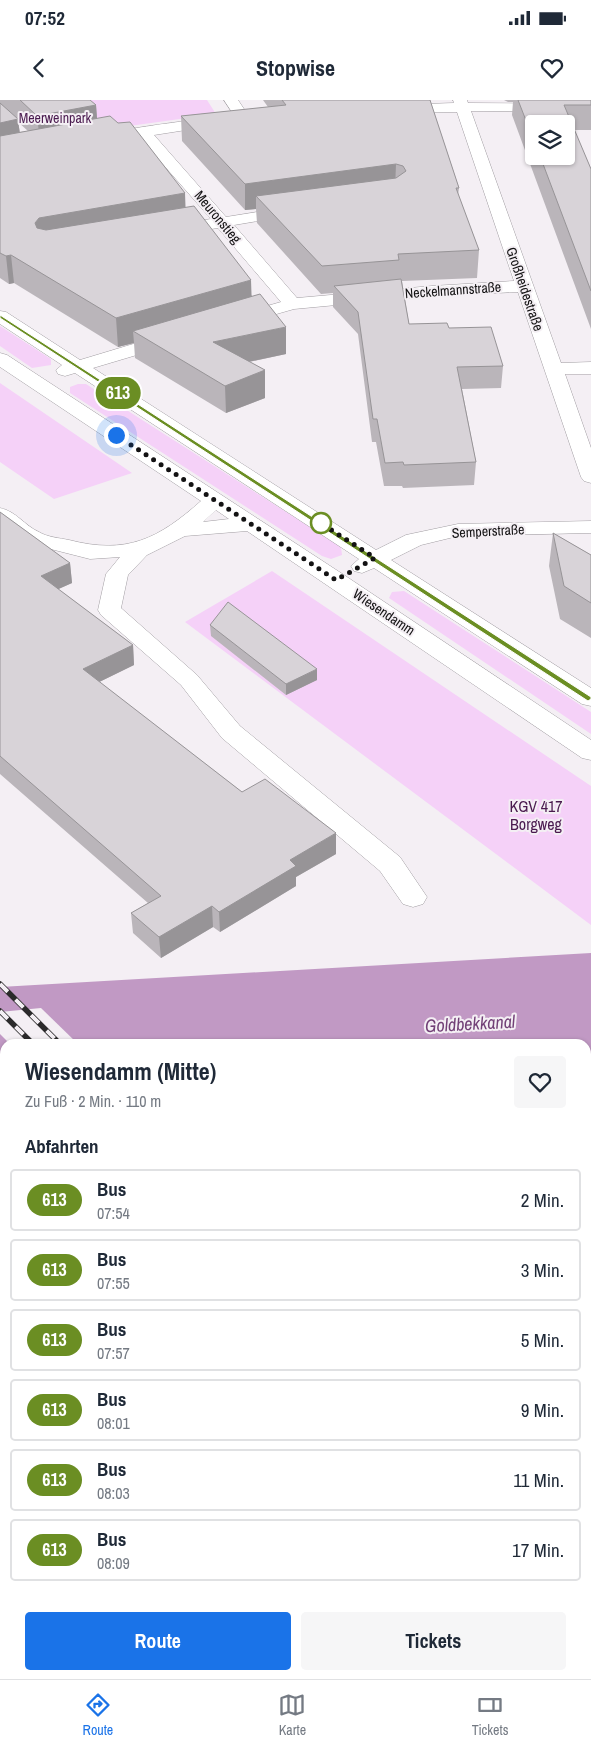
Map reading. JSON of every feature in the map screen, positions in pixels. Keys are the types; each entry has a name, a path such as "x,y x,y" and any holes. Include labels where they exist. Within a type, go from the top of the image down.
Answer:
{"street":[{"path":"231,100 243,118"},
{"path":"376,110 461,104 591,108"},
{"name":"Großheidestraße","path":"461,104 591,477"},
{"path":"84,140 262,116"},
{"name":"Meuronstieg","path":"142,131 292,304"},
{"path":"156,233 221,221 309,209"},
{"name":"Neckelmannstraße","path":"217,326 292,304 432,291 525,286"},
{"path":"0,316 591,699"},
{"path":"33,381 77,366 188,334"},
{"name":"Wiesendamm","path":"0,359 336,580 591,752"},
{"path":"552,369 591,368"},
{"path":"215,500 181,530 139,550 117,574 109,610 188,680 232,732 390,864 413,896"},
{"path":"0,514 31,537 90,552 139,550"},
{"path":"181,530 250,524"},
{"name":"Semperstraße","path":"336,580 375,558 414,540 458,530 591,527"}],"green space":[{"name":"Meerweinpark","path":"11,100 207,100 216,114 50,137"},
{"path":"0,326 51,359 51,365 32,368 0,346"},
{"path":"0,383 132,473 54,499 0,462"},
{"path":"86,384 341,547 342,555 331,559 322,556 70,393 70,387"},
{"name":"KGV 417 Borgweg","path":"272,571 591,786 591,925 185,622"},
{"path":"404,591 591,712 591,734 389,598 392,592"}],"water":[{"name":"Goldbekkanal","path":"591,953 591,1039 0,1039 0,987"}],"pier":[{"path":"41,1008 73,1039 5,1039 0,1034 0,1012"}],"building":[{"path":"20,100 90,100 96,105 37,116"},
{"path":"282,100 430,100 459,188 456,188 479,250 398,254 399,260 322,266 256,196 396,178 406,171 403,166 396,164 245,184 181,116 286,105"},
{"path":"518,100 591,100 591,105 564,105 568,115 525,115 525,118"},
{"path":"0,103 18,119 0,123"},
{"path":"110,116 118,123 130,122 185,193 39,218 35,223 37,228 46,230 194,206 251,280 116,318 11,255 6,256 0,253 0,136"},
{"path":"575,131 591,169 591,291 543,165 575,165"},
{"path":"401,279 409,324 447,323 449,328 491,327 503,366 457,367 476,462 404,465 403,462 385,463 377,419 373,419 358,312 334,286"},
{"path":"260,294 286,327 213,342 265,370 225,386 133,331"},
{"path":"0,512 70,563 41,576 133,645 83,669 242,792 265,779 336,833 290,860 296,866 219,912 212,906 159,937 131,913 161,896 0,756"},
{"path":"553,533 591,555 591,603 564,586"},
{"path":"228,602 317,669 286,684 210,625"}],"railway":[{"path":"0,984 55,1039"},
{"path":"0,1011 28,1039"}],"bus line":[{"name":"613","path":"0,317 591,699"}],"route":[{"path":"116,435 336,580 375,558 319,522 321,523"}]}
